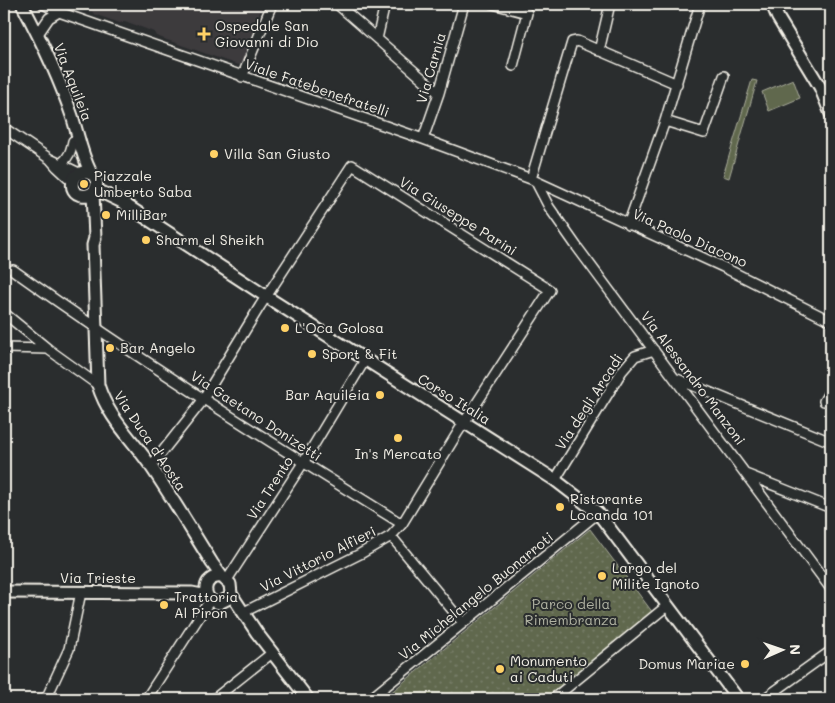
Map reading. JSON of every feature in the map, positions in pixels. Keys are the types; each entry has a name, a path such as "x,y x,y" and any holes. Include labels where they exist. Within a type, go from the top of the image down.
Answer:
{"main road":[{"name":"Via Aquileia","path":"13,4 43,57 62,101 74,141"},
{"name":"Via Aquileia","path":"22,4 38,34 66,98 73,117 80,147 91,174"},
{"path":"772,4 778,18 820,87 831,114"},
{"path":"74,141 76,177 72,186 79,195 91,192"},
{"path":"76,177 87,172 96,180 88,204 90,238 93,245 98,385"},
{"name":"Corso Italia","path":"91,192 120,201 266,297 555,480 598,513 738,699"},
{"name":"Via Duca d'Aosta","path":"98,385 103,401 111,415 151,466 221,578 230,584 228,598 308,699"},
{"path":"221,578 207,583 207,594 214,602 228,598"},
{"name":"Via Trieste","path":"4,592 207,594"},
{"name":"Via Duca d'Aosta","path":"228,598 244,612 257,633"}],"street":[{"name":"Viale Fatebenefratelli","path":"43,4 59,12 423,139 534,180"},
{"path":"242,77 272,4"},
{"path":"337,4 439,94"},
{"path":"377,39 385,4"},
{"name":"Via Carnia","path":"423,139 439,94 464,4"},
{"path":"493,4 528,13 513,66"},
{"path":"599,51 610,4"},
{"path":"628,225 665,121 700,4"},
{"path":"38,34 49,18 59,12"},
{"path":"534,180 572,42 576,41 677,84"},
{"path":"665,121 704,133 724,76"},
{"path":"4,128 50,159 57,167 76,177"},
{"path":"62,163 71,152 74,141"},
{"path":"50,159 62,163 76,177"},
{"name":"Via Giuseppe Parini","path":"266,297 352,165 550,290"},
{"name":"Via Paolo Diacono","path":"534,180 831,320"},
{"name":"Via Alessandro Manzoni","path":"534,180 560,223 831,589"},
{"name":"Via Gaetano Donizetti","path":"13,270 97,330 303,463 402,524"},
{"name":"Via Vittorio Alfieri","path":"244,612 360,554 391,536 402,524 464,423 550,290"},
{"path":"151,466 203,399 266,297"},
{"name":"Via Duca d'Aosta","path":"4,313 48,349 98,385"},
{"path":"4,348 48,349"},
{"name":"Via degli Arcadi","path":"555,480 622,371 636,356 654,350"},
{"name":"Via Trento","path":"221,578 303,463 365,360"},
{"path":"677,379 831,442"},
{"path":"824,401 831,389"},
{"path":"748,475 831,508"},
{"name":"Via Michelangelo Buonarroti","path":"370,699 598,513"},
{"path":"391,536 463,623"},
{"path":"46,699 69,648 81,592"},
{"path":"146,699 207,594"},
{"path":"553,699 668,605"},
{"path":"764,699 831,651"},
{"path":"214,699 272,653"}],"shaded area":[{"name":"Ospedale San Giovanni di Dio","path":"81,4 263,4 242,63 238,65 156,36 154,32 125,21 120,23 94,14 89,7"}],"green space":[{"path":"793,79 800,98 769,111 762,92"},
{"path":"752,80 757,81 729,178 723,176"},
{"name":"Parco della Rimembranza","path":"590,529 653,613 544,699 383,699"}],"place":[{"name":"Ospedale San Giovanni di Dio","path":"204,34"},
{"name":"Villa San Giusto","path":"214,154"},
{"name":"Piazzale Umberto Saba","path":"84,184"},
{"name":"MilliBar","path":"106,215"},
{"name":"Sharm el Sheikh","path":"146,240"},
{"name":"L'Oca Golosa","path":"285,328"},
{"name":"Bar Angelo","path":"110,348"},
{"name":"Sport & Fit","path":"312,354"},
{"name":"Bar Aquileia","path":"380,395"},
{"name":"In's Mercato","path":"398,438"},
{"name":"Ristorante Locanda 101","path":"560,507"},
{"name":"Largo del Milite Ignoto","path":"602,576"},
{"name":"Trattoria Al Piron","path":"164,605"},
{"name":"Domus Mariae","path":"745,664"},
{"name":"Monumento ai Caduti","path":"500,669"}]}
